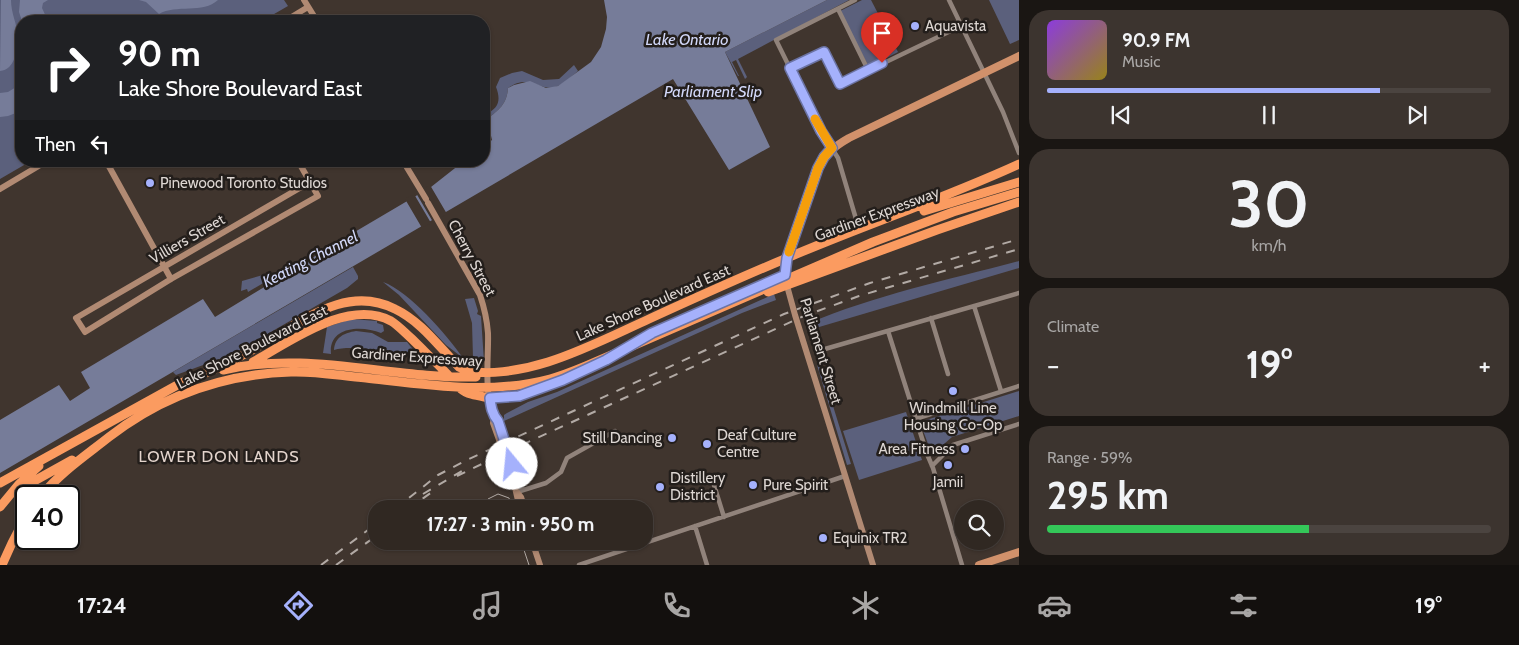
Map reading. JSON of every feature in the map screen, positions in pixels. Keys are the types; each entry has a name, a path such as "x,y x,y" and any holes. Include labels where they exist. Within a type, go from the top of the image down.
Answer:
{"highway":[{"name":"Lake Shore Boulevard East","path":"0,482 181,383 211,372 308,317 335,304 355,301 378,302 394,308 409,317 431,336 459,367 465,371 488,372 520,369 547,363 578,352 787,258 929,203 1019,164"},
{"path":"809,254 825,241 843,231 904,206 1019,169"},
{"name":"Gardiner Expressway","path":"0,507 28,475 86,435 167,390 216,371 246,365 284,362 452,376 492,376 533,371 592,352 809,254 911,215 1019,182"},
{"path":"785,275 877,236 1017,196"},
{"name":"Gardiner Expressway","path":"52,485 66,470 123,426 160,405 197,388 226,379 263,374 314,373 472,388 500,387 538,382 586,366 743,297 768,292 937,230 1017,196"},
{"path":"916,226 929,203"},
{"name":"Lake Shore Boulevard East","path":"0,499 150,415 252,363 315,328 334,319 351,315 375,316 396,324 463,391 490,398"},
{"path":"285,331 315,328"},
{"path":"2,565 15,537"}],"main road":[{"path":"832,148 1019,56"},
{"name":"Parliament Street","path":"785,275 787,258 818,168 832,148"},
{"name":"Lake Shore Boulevard East","path":"490,398 519,396 563,380 606,360 652,333 785,275"},
{"path":"979,565 1019,552"}],"street":[{"path":"304,0 313,15"},
{"path":"855,0 776,40 821,131 838,158 859,229"},
{"path":"948,0 1013,135 1019,153"},
{"path":"295,15 308,7"},
{"path":"838,9 868,70"},
{"path":"790,68 824,52 840,84 961,26"},
{"path":"0,190 37,167"},
{"path":"109,167 171,279"},
{"path":"301,167 310,182"},
{"name":"Cherry Street","path":"407,167 480,294 488,331 490,398 494,416 498,421 509,456 517,492 517,500"},
{"name":"Villiers Street","path":"310,182 318,196 171,279 85,332 76,318 164,266 310,182"},
{"name":"Parliament Street","path":"785,275 795,315 873,565"},
{"path":"818,351 1018,295"},
{"path":"974,306 1001,391"},
{"path":"931,318 948,374"},
{"path":"888,331 962,565"},
{"path":"915,419 1019,386"},
{"path":"932,466 953,445 1019,424"},
{"path":"517,492 546,483 560,472 567,458 615,431"},
{"path":"579,565 845,476"},
{"path":"714,486 724,516"},
{"name":"Cherry Street","path":"517,492 522,500"},
{"path":"695,526 707,565"},
{"path":"535,550 540,565"}],"shaded area":[{"path":"0,0 284,0 288,6 272,15 15,15 15,167 21,167 0,179"},
{"path":"827,0 849,0 738,59 747,77 745,79 736,60 732,62 738,76 725,52"},
{"path":"862,0 871,0 898,52 869,67 840,11"},
{"path":"989,0 1019,0 1019,40 1010,44"},
{"path":"574,65 578,71 566,81 552,88 523,82 508,88 502,106 490,117 490,112 498,103 496,87 500,78 522,71 543,80 559,79"},
{"path":"1019,261 1019,268 809,330 807,324 885,296"},
{"path":"353,267 358,279 347,288 233,354 176,375 173,372"},
{"path":"270,273 272,278 248,292 247,289 241,291 242,281"},
{"path":"383,282 404,294 416,304 438,326 463,358 446,345 399,295"},
{"path":"774,294 776,300 742,313 504,421 504,415 528,402 557,392"},
{"path":"474,298 478,311 477,314 481,316 484,362 473,358 472,323 465,299"},
{"path":"351,319 377,321 377,323 383,325 384,331 381,333 365,329 348,330 340,333 335,338 331,354 323,353 327,327"},
{"path":"356,331 372,333 388,342 407,342 419,357 353,348 334,350 336,342 341,336"},
{"path":"820,364 851,464 847,465 817,365"},
{"path":"1019,391 1019,416 952,437 936,451 931,452 921,425 923,421"},
{"path":"906,412 922,460 859,480 843,431"}],"water":[{"path":"1,0 11,0 15,22 15,58 9,67 0,71"},
{"path":"20,0 48,0 43,3 42,8 45,15 20,15"},
{"path":"139,0 218,0 205,7 166,11 159,14 146,2"},
{"path":"604,0 827,0 725,52 770,147 729,170 673,79 0,473 0,420 59,385 70,401 90,388 81,372 203,299 215,317 322,252 340,251 358,241 353,233 431,187 456,167 490,167 490,142 492,140 490,117 502,106 508,88 530,81 546,88 558,86 591,62 601,47 607,17"},
{"path":"15,88 15,113 0,117 0,93 8,92"}],"pier":[{"path":"430,185 447,214 433,222 416,193"},
{"path":"414,194 431,223 422,228 405,199"}],"tram line":[{"path":"488,500 498,494 510,500"},
{"path":"524,550 529,565"}],"railway":[{"path":"406,500 438,475 467,460 784,314 870,283 1019,239"},
{"path":"457,476 804,316 859,296 1019,249"},
{"path":"423,494 462,471"},
{"path":"421,500 432,492"},
{"path":"321,565 368,530"},
{"path":"336,565 368,542"}],"slow traffic":[{"path":"789,252 818,168 832,148 815,119"}],"place":[{"name":"Aquavista","path":"915,26"},
{"name":"Pinewood Toronto Studios","path":"150,183"},
{"name":"Windmill Line Housing Co-Op","path":"953,391"},
{"name":"Still Dancing","path":"672,438"},
{"name":"Deaf Culture Centre","path":"707,444"},
{"name":"Area Fitness","path":"965,449"},
{"name":"Jamii","path":"948,465"},
{"name":"Pure Spirit","path":"753,485"},
{"name":"Distillery District","path":"660,487"},
{"name":"Equinix TR2","path":"823,538"}],"district":[{"name":"LOWER DON LANDS","path":"219,456"}],"route":[{"path":"512,464 498,421 494,416 490,398 504,398 535,392 606,360 652,333 785,275 784,268 787,258 818,168 832,148 821,131 790,68 824,52 840,84 882,63"}],"water label":[{"name":"Lake Ontario","path":"687,39"},
{"name":"Parliament Slip","path":"713,91"},
{"name":"Keating Channel","path":"310,259"}]}
